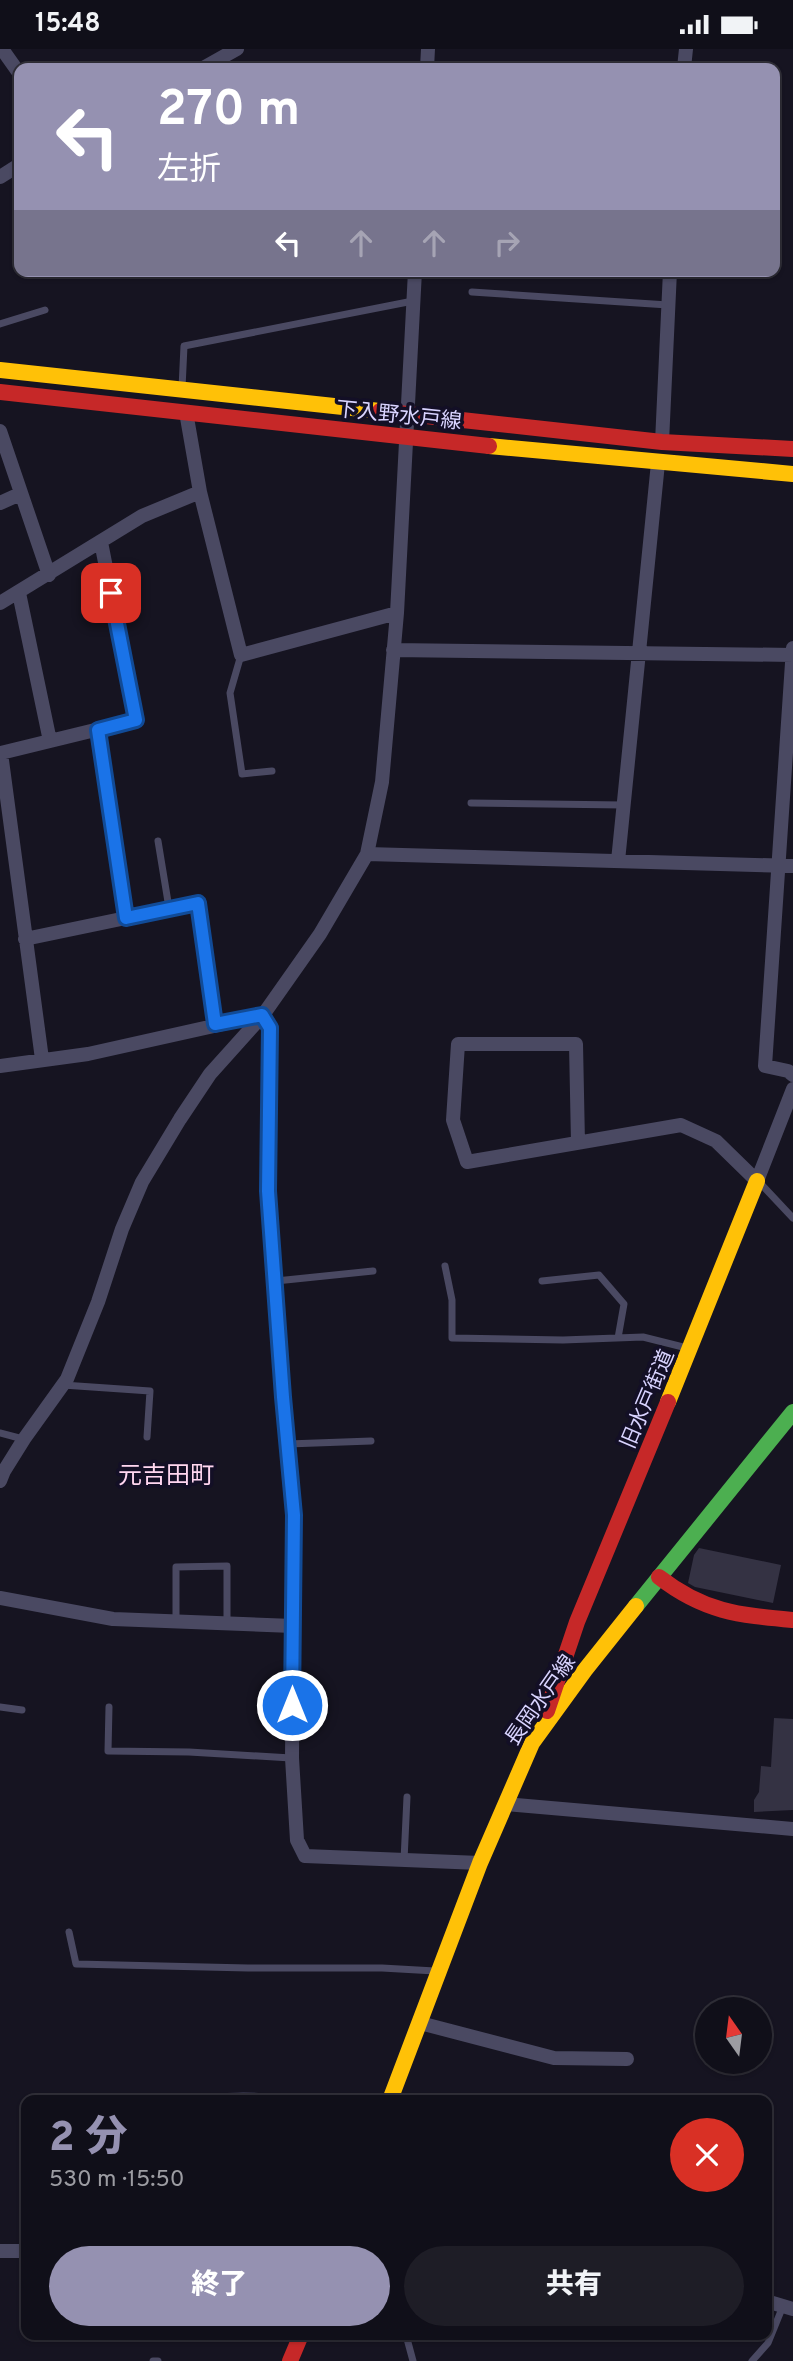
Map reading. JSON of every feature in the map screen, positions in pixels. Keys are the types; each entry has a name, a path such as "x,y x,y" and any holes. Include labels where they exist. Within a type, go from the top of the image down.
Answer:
{"main road":[{"name":"下入野水戸線","path":"0,370 662,442 793,449"},
{"name":"下入野水戸線","path":"0,392 406,437 793,474"},
{"name":"旧水戸街道","path":"542,1726 575,1631 757,1181"},
{"name":"長岡水戸線","path":"392,2095 523,1759 542,1726 793,1412"},
{"path":"659,1577 702,1604 756,1616 793,1620"},
{"path":"290,2361 299,2340"}],"street":[{"path":"2,49 14,66"},
{"path":"212,63 237,49"},
{"path":"0,1481 24,1439 63,1385 98,1302 122,1229 142,1182 210,1073 262,1015 320,934 367,854 382,782 397,613 415,277"},
{"path":"662,442 670,277"},
{"path":"186,412 200,492 240,655 397,613"},
{"path":"0,431 49,575"},
{"path":"618,861 658,463"},
{"path":"0,603 142,516 200,492"},
{"path":"0,503 20,494"},
{"path":"42,1059 4,819 1,753 136,720 101,542"},
{"path":"19,593 50,741"},
{"path":"793,647 786,866 765,1066 788,1071 793,1075"},
{"path":"393,650 793,655"},
{"path":"98,730 126,918"},
{"path":"367,854 786,866"},
{"path":"25,939 198,903 215,1024"},
{"path":"0,1066 88,1053 262,1015"},
{"path":"262,1015 270,1028 268,1191 294,1515 292,1758 297,1840 305,1856 481,1863"},
{"path":"578,1143 576,1044 458,1044 453,1121 467,1162 578,1143 681,1125 716,1141 757,1181"},
{"name":"旧水戸街道","path":"757,1181 793,1089"},
{"path":"0,1598 113,1619 293,1626"},
{"path":"505,1804 793,1829"},
{"path":"420,2023 554,2058 626,2059"},
{"path":"0,2251 21,2251"}],"lane":[{"path":"472,292 668,305"},
{"path":"181,391 184,346 414,300"},
{"path":"0,324 46,310"},
{"path":"240,655 230,693 243,774 272,771"},
{"path":"471,803 624,805"},
{"path":"158,841 170,909"},
{"path":"757,1181 793,1218"},
{"path":"445,1266 452,1300 452,1338 563,1340 643,1337 691,1349"},
{"path":"276,1282 373,1271"},
{"path":"542,1281 599,1275 624,1304 618,1338"},
{"path":"63,1385 150,1391 147,1437"},
{"path":"0,1433 24,1439"},
{"path":"287,1444 371,1441"},
{"path":"176,1621 176,1567 227,1566 227,1623"},
{"path":"0,1707 22,1710"},
{"path":"109,1707 108,1751 292,1758"},
{"path":"404,1860 407,1797"},
{"path":"69,1932 76,1964 382,1968 439,1972"},
{"path":"772,2336 788,2307"},
{"path":"407,2340 412,2361"},
{"path":"752,2361 770,2340"}],"building":[{"path":"699,1548 781,1565 773,1603 695,1587 688,1583 694,1555"},
{"path":"774,1718 793,1719 793,1810 754,1812 761,1766 771,1767"}],"traffic: fast":[{"path":"636,1606 793,1412"}],"traffic: slow":[{"path":"0,370 380,411"},
{"path":"489,446 793,474"},
{"path":"668,1402 757,1181"},
{"path":"392,2095 480,1863 532,1743 636,1606"}],"traffic: jam":[{"path":"0,392 489,446"},
{"path":"380,411 662,442 793,449"},
{"path":"547,1711 577,1622 668,1402"},
{"path":"659,1577 691,1598 722,1610 793,1620"},
{"path":"290,2361 299,2340"}],"district":[{"name":"元吉田町","path":"166,1475"}],"route":[{"path":"111,593 136,720 98,730 126,918 198,903 215,1024 262,1015 270,1028 268,1191 294,1515 292,1705"}]}
